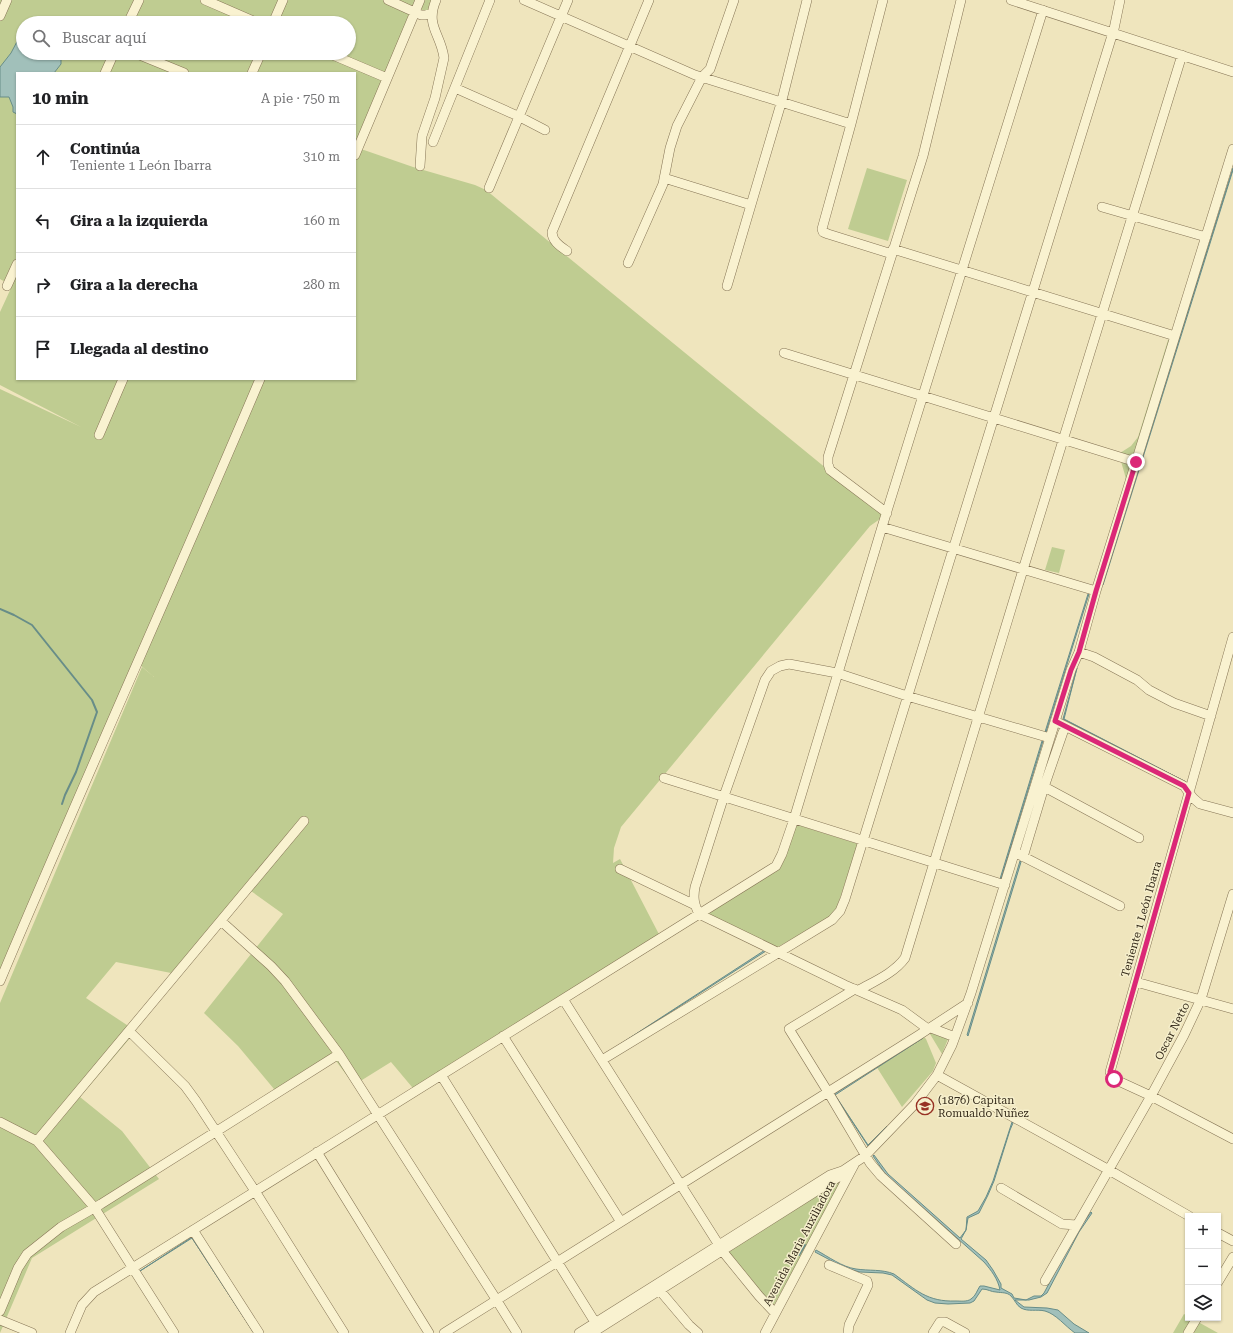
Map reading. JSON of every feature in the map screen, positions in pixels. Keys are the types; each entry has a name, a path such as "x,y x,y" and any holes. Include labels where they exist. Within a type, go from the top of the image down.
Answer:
{"street":[{"path":"0,16 7,0"},
{"path":"131,16 139,0"},
{"path":"205,0 242,16"},
{"path":"276,16 283,0"},
{"path":"388,0 416,11 421,15 432,13"},
{"path":"357,144 420,0"},
{"path":"420,166 422,136 435,98 444,58 444,52 432,21 432,13 436,0"},
{"path":"433,142 490,0"},
{"path":"524,0 702,77 851,124"},
{"path":"489,188 568,0"},
{"path":"567,251 558,245 553,238 552,232 649,0"},
{"path":"628,263 663,184 671,143 677,126 702,77 710,69 734,0"},
{"path":"727,286 781,102 807,0"},
{"path":"883,0 822,229 823,232 962,271 1175,336"},
{"path":"887,513 830,470 828,458 923,156 961,0"},
{"path":"1010,0 1233,72"},
{"path":"602,1060 832,920 840,910 845,899 1112,33 1120,0"},
{"path":"70,1333 82,1305 94,1292 776,866 782,854 794,818 882,527 1043,10"},
{"path":"956,1244 881,1176 870,1163 789,1029 894,969 900,965 905,958 1023,569 1182,55"},
{"path":"105,72 111,60"},
{"path":"152,60 182,72"},
{"path":"252,72 258,60"},
{"path":"345,60 387,78"},
{"path":"455,88 520,117 545,130"},
{"path":"580,1333 597,1329 657,1288 833,1181 844,1170 865,1156 915,1104 937,1075 952,1045 968,1003 1005,885 1019,855 1040,785 1055,721 1071,670 1079,652 1096,591 1233,149"},
{"path":"664,178 751,205"},
{"path":"1102,207 1206,237"},
{"path":"7,286 16,266"},
{"path":"784,353 1136,462"},
{"path":"99,435 123,380"},
{"path":"0,981 64,829 214,489 260,380"},
{"path":"882,527 1096,591"},
{"name":"Teniente 1 León Ibarra","path":"1233,637 1110,1075 1114,1079 1152,1096 1233,1139"},
{"path":"1079,652 1094,657 1174,703 1211,716"},
{"path":"955,1037 929,1028 902,1010 699,914 693,899 695,887 724,796 765,680 771,671 780,666 789,664 837,674 979,718 1050,738"},
{"path":"1055,721 1064,729 1184,786 1200,804 1233,813"},
{"path":"1040,785 1064,729"},
{"path":"664,778 1005,885"},
{"path":"1040,785 1139,838"},
{"path":"37,1141 304,821"},
{"path":"1019,855 1120,906"},
{"path":"620,869 695,905"},
{"name":"Oscar Netto","path":"1044,1281 1152,1096 1184,1035 1201,999 1233,894"},
{"path":"221,921 285,981 339,1054 517,1333"},
{"path":"1136,982 1233,1009"},
{"path":"563,999 721,1248 744,1279 775,1313"},
{"path":"444,1333 968,1003"},
{"path":"129,1031 185,1086 255,1191 344,1333"},
{"path":"503,1036 621,1222"},
{"path":"0,1311 24,1257 61,1227 94,1208 339,1054"},
{"path":"441,1075 558,1262 597,1329"},
{"path":"937,1075 1185,1214"},
{"path":"0,1122 37,1141 94,1208 174,1333"},
{"path":"317,1152 429,1333"},
{"name":"Avenida Maria Auxiliadora","path":"764,1333 855,1164"},
{"path":"1001,1188 1062,1224 1077,1225"},
{"path":"193,1230 258,1333"},
{"path":"1221,1235 1233,1241"},
{"path":"1221,1277 1233,1257"},
{"path":"829,1265 867,1281 868,1285 849,1325 848,1333"},
{"path":"657,1288 689,1325 698,1333"},
{"path":"0,1320 32,1333"},
{"path":"1188,1333 1195,1321"},
{"path":"933,1333 940,1322 945,1322 965,1333"}],"green space":[{"path":"0,0 433,0 429,12 420,9 356,155 356,72 16,72 16,380 260,380 0,976 0,389 81,427 0,385 0,312 12,286 0,279"},
{"path":"361,150 364,150 413,167 475,185 486,190 882,514 880,519 870,526 621,827 614,848 613,863 620,859 663,942 417,1093 391,1062 354,1085 336,1061 279,1095 238,1046 204,1013 283,914 251,891 181,975 116,962 86,998 136,1031 80,1097 122,1131 159,1179 32,1258 0,1333 0,1003 142,667 154,677 139,664 261,380 356,380 356,158"},
{"path":"867,168 907,180 888,241 848,229"},
{"path":"1168,340 1170,340 1126,481 1120,453 1131,446 1138,437"},
{"path":"1052,547 1065,550 1059,573 1045,570"},
{"path":"795,824 858,844 836,910 827,919 776,948 709,915 708,913 777,869"},
{"path":"931,1033 948,1039 942,1054 930,1034"},
{"path":"924,1037 936,1063 933,1071 902,1107 876,1066"},
{"path":"840,1181 841,1183 774,1305 761,1294 728,1251"},
{"path":"1184,1314 1185,1321 1196,1321 1218,1333 1173,1333"}],"water":[{"path":"16,44 16,60 61,60 61,64 55,72 16,72 16,114 13,112 13,107 9,97 0,97 0,67 11,53"},
{"path":"1233,168 1233,170 1103,585 1102,584"},
{"path":"1088,594 1089,594 1045,732"},
{"path":"1077,668 1064,719 1186,782 1063,719"},
{"path":"1042,741 1043,741 1000,879"},
{"path":"1020,861 1021,862 968,1036 967,1035"},
{"path":"765,950 766,951 605,1054"},
{"path":"923,1038 835,1095 868,1145 887,1126 868,1146 834,1094"},
{"path":"1012,1122 1013,1123 994,1181 979,1213 968,1218 966,1230 967,1217 978,1211 993,1181"},
{"path":"874,1155 888,1174 960,1238 966,1230 961,1239 986,1260 1001,1284 1001,1288 1012,1294 1014,1298 1026,1300 1015,1300 1024,1307 1058,1310 1074,1324 1089,1333 1075,1333 1057,1317 1045,1311 1027,1310 1021,1308 1008,1294 986,1289 982,1289 974,1301 970,1303 935,1303 927,1300 892,1275 860,1272 845,1268 815,1252 816,1250 851,1268 885,1271 894,1274 922,1294 946,1301 968,1301 974,1296 980,1286 1000,1290 992,1271 984,1262 886,1175 873,1156"},
{"path":"1091,1212 1092,1213 1079,1232 1047,1293 1041,1297 1026,1300 1034,1296 1041,1296 1044,1293 1076,1233"},
{"path":"192,1237 192,1238 140,1271"}],"waterway":[{"path":"0,609 32,625 92,700 97,712 76,772 62,804"},
{"path":"799,1255 805,1245"}],"place":[{"name":"(1876) Capitan Romualdo Nuñez","path":"925,1106"}],"route":[{"path":"1114,1079 1110,1075 1110,1072 1189,793 1184,786 1055,721 1071,670 1079,652 1096,591 1136,462"}]}
